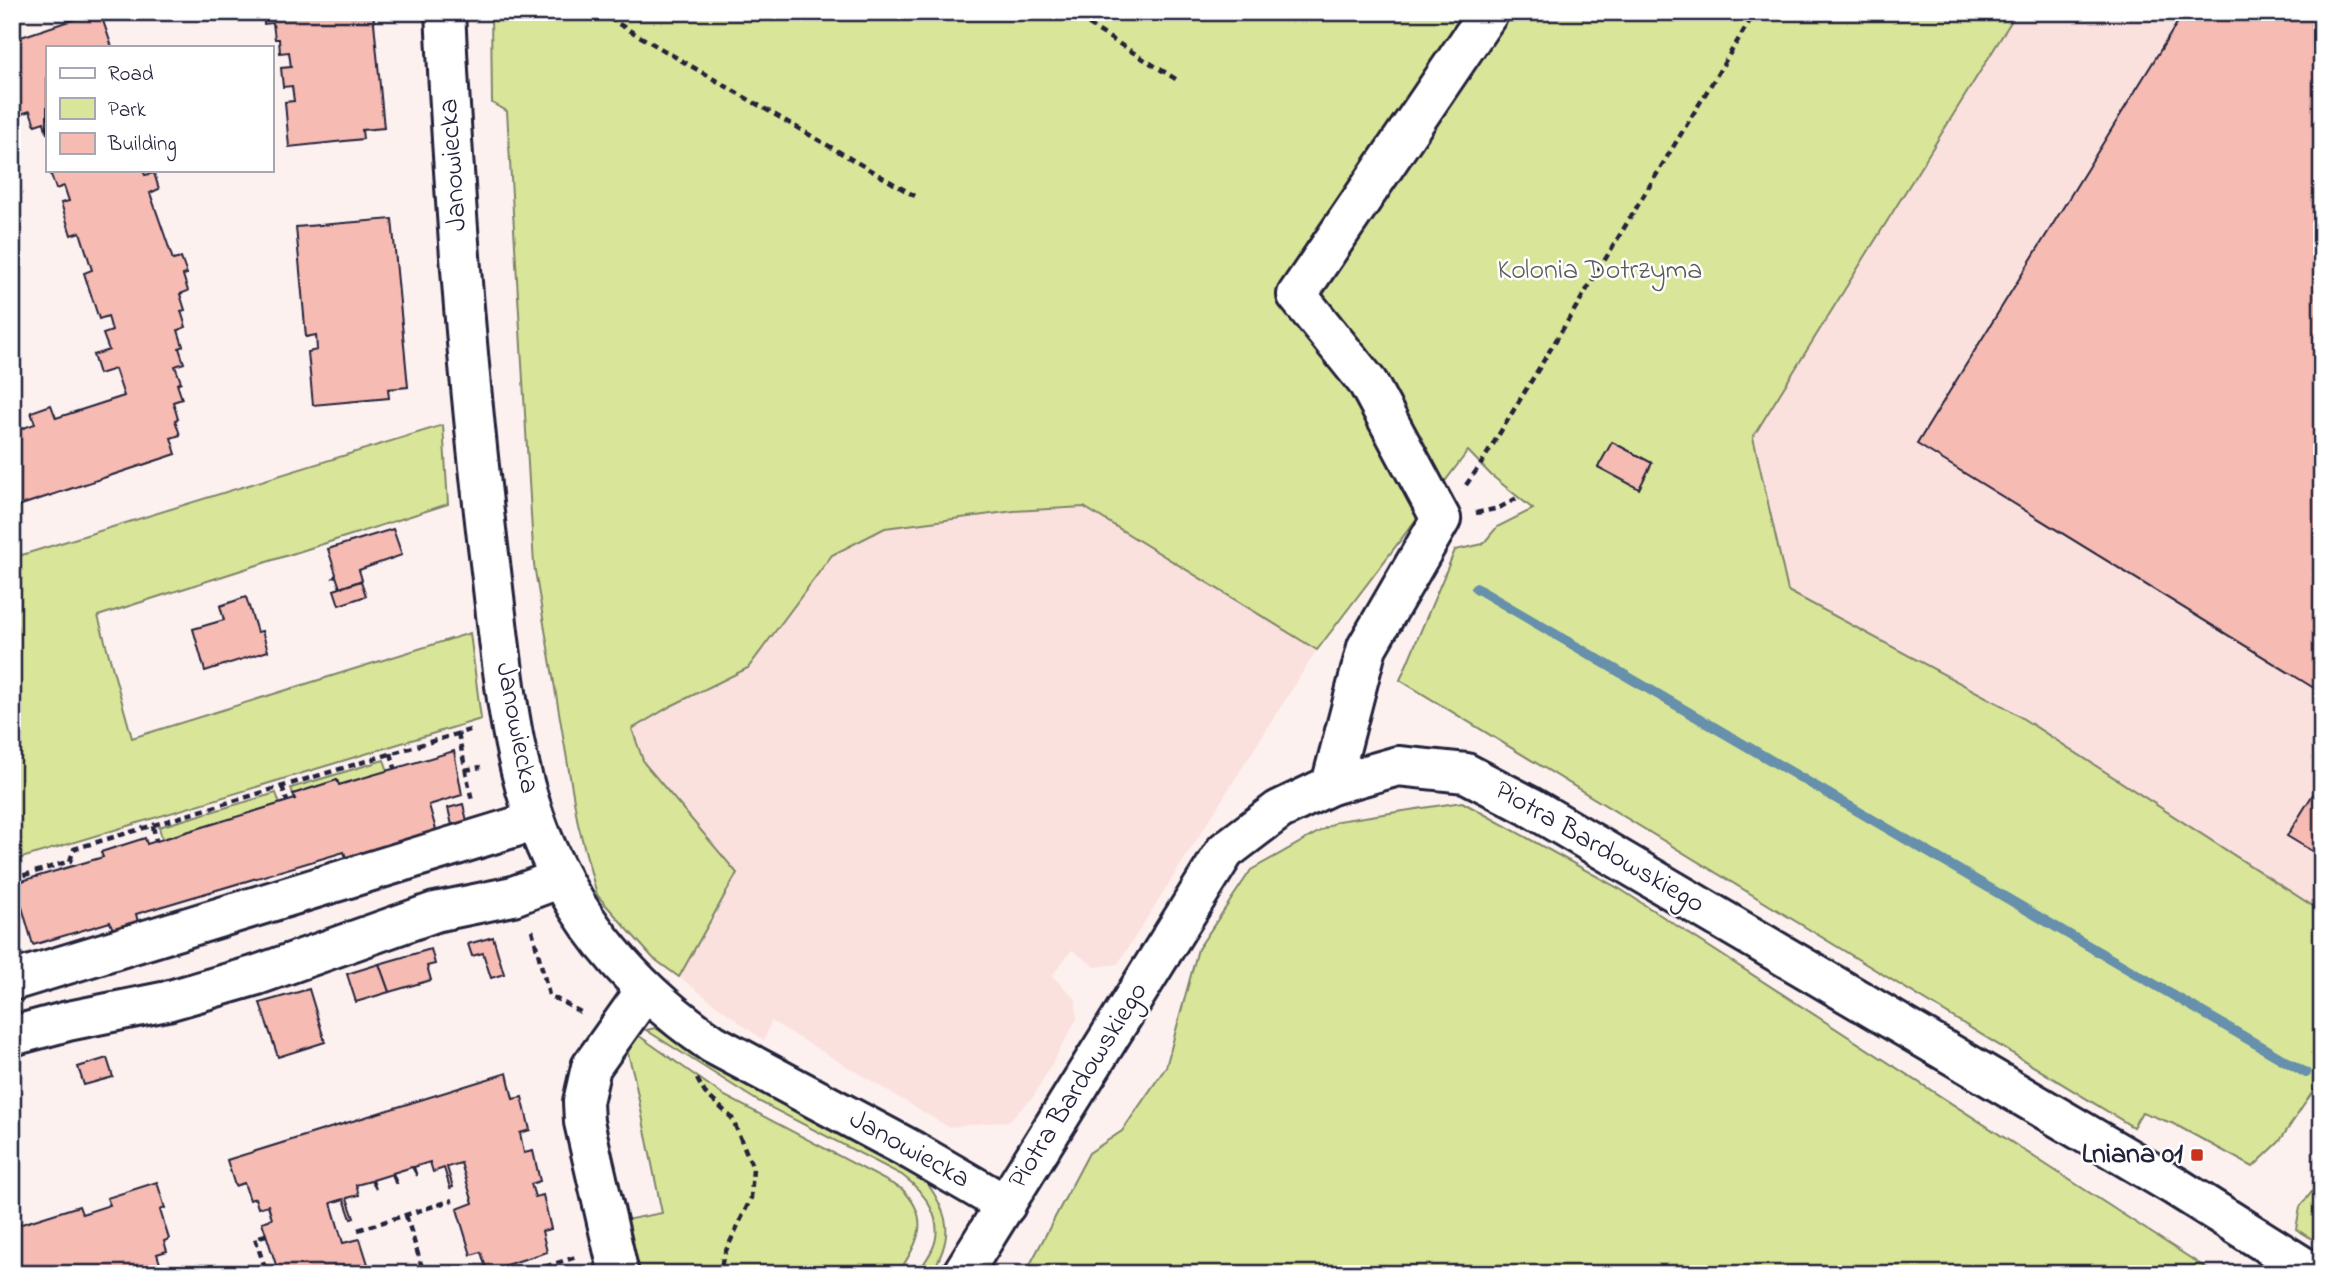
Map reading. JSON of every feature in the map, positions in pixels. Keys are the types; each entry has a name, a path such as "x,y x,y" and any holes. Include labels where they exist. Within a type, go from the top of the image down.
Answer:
{"street":[{"name":"Janowiecka","path":"444,12 479,481 509,710 535,821 561,878 600,941 645,991 713,1044 913,1151 1006,1205"},
{"path":"1331,785 1367,647 1441,519 1368,383 1297,295 1489,12"},
{"name":"Piotra Bardowskiego","path":"962,1274 1225,851 1279,810 1331,785 1398,766 1466,773 1553,820 2163,1179 2315,1274"},
{"path":"12,981 535,821"},
{"path":"12,1036 68,1021 167,1001 257,975 435,912 513,896 561,878"},
{"path":"609,1269 583,1102 591,1067 645,991"}],"path":[{"path":"598,12 915,196"},
{"path":"1068,12 1179,81"},
{"path":"1441,519 1482,464 1755,12"},
{"path":"1499,508 1517,498"},
{"path":"12,879 71,861 74,849 478,728"},
{"path":"458,733 468,791 483,837"},
{"path":"391,754 396,768"},
{"path":"282,786 286,801"},
{"path":"153,825 156,841"},
{"path":"694,1074 705,1093 732,1118 753,1168 751,1198 723,1257 720,1274"},
{"path":"358,1230 453,1200"},
{"path":"406,1216 424,1274"},
{"path":"266,1235 255,1238 267,1274"},
{"path":"522,1274 609,1269"}],"shaded area":[{"path":"2017,12 2322,12 2322,912 2005,707 1788,591 1753,437"},
{"path":"1084,507 1317,650 1118,964 1095,967 1072,950 1052,976 1076,999 1077,1019 1034,1096 1009,1121 948,1127 771,1021 764,1041 679,977 737,873 644,763 632,729 671,706 748,668 832,555 884,528 1014,511"}],"green space":[{"name":"Kolonia Dotrzyma","path":"491,12 1469,12 1296,268 1324,293 1510,12 2017,12 1753,437 1788,591 2005,707 2322,912 2322,1078 2279,1142 2253,1167 2174,1124 2142,1112 2133,1127 1400,680 1455,550 1483,544 1497,527 1533,509 1491,475 1468,451 1317,650 1084,507 1014,511 885,528 832,555 748,668 671,706 632,729 644,763 737,873 679,977 653,958 597,895 578,824 534,565 507,111 492,103"},
{"path":"443,425 448,504 98,616 132,738 470,633 481,719 12,861 12,558"},
{"path":"384,760 388,771 339,785 337,780 293,794 291,788"},
{"path":"276,793 280,804 162,839 159,827"},
{"path":"1462,802 1620,889 2215,1274 1025,1274 1089,1153 1122,1131 1166,1067 1198,949 1251,870 1338,821"},
{"path":"655,1028 927,1183 941,1206 946,1228 943,1249 931,1274 917,1274 936,1239 935,1218 925,1199 910,1182 902,1175 756,1100 646,1030"},
{"path":"635,1033 723,1095 902,1189 917,1211 919,1232 898,1274 631,1274 620,1221 662,1213 626,1046"},
{"path":"2322,1179 2322,1245 2296,1229 2300,1207"}],"building":[{"path":"100,12 112,46 46,46 46,130 44,122 35,125 30,111 12,117 12,40"},
{"path":"263,12 373,12 384,128 362,130 363,139 289,147 285,102 294,101 292,86 283,87 281,68 291,67 289,52 280,53 279,39 275,39 273,23 264,24"},
{"path":"2184,12 2322,12 2322,693 1917,444"},
{"path":"50,172 154,173 159,189 150,193 173,260 181,258 187,274 183,275 188,291 180,294 186,327 178,330 183,346 179,348 184,363 175,366 181,382 177,384 182,399 173,402 180,435 171,438 176,454 12,508 12,432 35,424 31,412 51,405 56,418 124,396 115,369 99,374 93,355 109,350 103,334 112,331 108,316 99,319 84,273 92,270 80,232 71,235 61,203 69,201 64,186 56,189"},
{"path":"392,219 408,387 388,389 389,398 313,405 308,352 317,350 316,335 306,337 296,227"},
{"path":"1612,442 1652,463 1639,489 1598,467"},
{"path":"393,529 402,555 359,570 362,580 340,588 336,576 334,577 336,574 328,549"},
{"path":"361,581 366,596 339,605 334,590"},
{"path":"246,597 257,632 262,631 268,651 205,671 193,629 224,620 220,606"},
{"path":"454,751 462,795 429,805 437,833 347,860 344,852 136,914 138,922 113,930 110,922 33,945 15,883 103,857 101,852 145,838 147,844 295,799 293,794 337,780 339,785"},
{"path":"2315,791 2322,795 2322,857 2287,836"},
{"path":"463,804 467,821 452,825 448,808"},
{"path":"493,937 504,974 491,978 483,953 472,956 468,944"},
{"path":"431,949 435,964 427,966 431,980 389,992 379,964"},
{"path":"379,964 389,992 356,1002 347,974"},
{"path":"309,989 325,1042 278,1057 260,1003"},
{"path":"107,1058 113,1077 84,1085 78,1067"},
{"path":"507,1073 513,1099 522,1097 530,1130 520,1133 524,1153 533,1151 540,1181 531,1184 535,1197 543,1195 551,1229 542,1231 547,1252 487,1271 481,1252 471,1255 457,1209 473,1203 461,1163 447,1167 453,1187 450,1188 444,1168 433,1172 430,1162 414,1167 417,1176 412,1167 393,1173 397,1183 392,1174 373,1180 376,1189 371,1181 356,1185 359,1195 347,1198 354,1218 351,1219 344,1199 331,1203 343,1243 360,1239 368,1264 358,1267 360,1274 279,1274 262,1222 272,1219 268,1205 258,1208 255,1198 250,1200 244,1183 235,1186 227,1160"},
{"path":"157,1182 165,1208 160,1210 169,1239 164,1241 167,1251 157,1254 161,1267 171,1264 174,1274 12,1274 12,1227 79,1206 82,1214 110,1205 107,1198"}],"waterway":[{"path":"1476,588 2306,1073"}],"place":[{"name":"Lniana 01","path":"2197,1155"}]}
